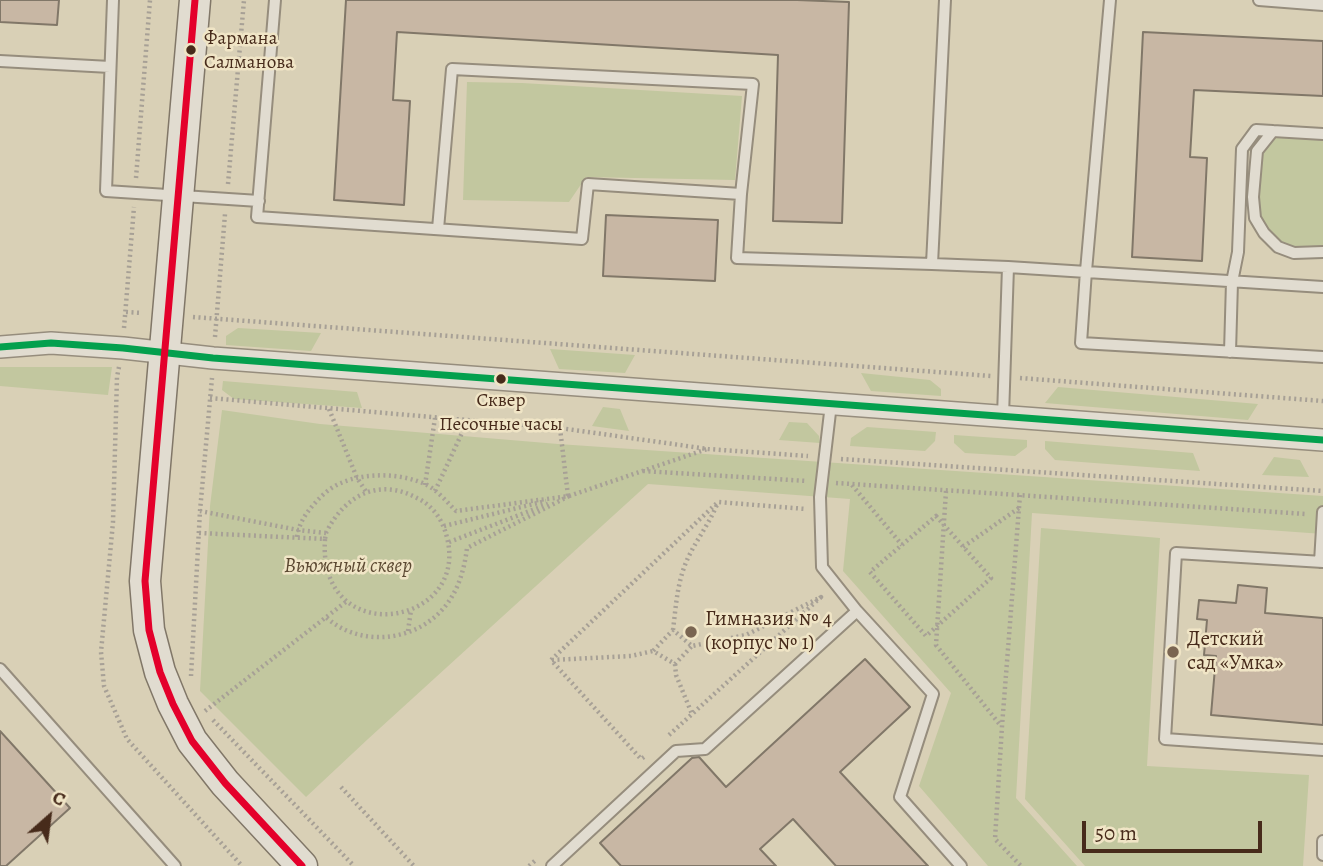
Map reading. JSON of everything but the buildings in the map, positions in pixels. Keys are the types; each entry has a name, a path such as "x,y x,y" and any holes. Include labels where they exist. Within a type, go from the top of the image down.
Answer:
{"street":[{"path":"195,0 145,581 149,629 160,672 192,741 225,783 302,866"},
{"path":"0,347 51,343 213,358 1323,440"}],"lane":[{"path":"113,0 106,191 259,201"},
{"path":"275,0 257,218 582,239 587,184 741,194"},
{"path":"932,264 945,0"},
{"path":"1110,0 1082,343 1323,357"},
{"path":"1259,0 1323,5"},
{"path":"0,61 110,67"},
{"path":"438,229 452,69 753,84 737,258 1007,267 1323,287"},
{"path":"1230,352 1232,282 1238,252 1242,149 1255,130 1323,134"},
{"path":"1273,131 1257,151 1255,218 1264,233 1278,247 1294,253 1323,252"},
{"path":"1003,416 1007,267"},
{"path":"831,404 820,497 822,567 857,611 933,694 900,797 961,866"},
{"path":"1323,513 1321,562 1176,553 1165,739 1323,750"},
{"path":"552,866 677,751 705,748 857,611"},
{"path":"0,669 175,866"},
{"path":"1323,841 1323,855"}],"path":[{"path":"191,680 200,511 244,0"},
{"path":"126,312 1323,401"},
{"path":"117,377 114,501 101,652 104,686 127,739 242,866"},
{"path":"210,398 560,428 708,449 1323,491"},
{"path":"329,409 357,478 367,493"},
{"path":"425,485 435,418"},
{"path":"435,491 468,420"},
{"path":"560,428 569,496"},
{"path":"449,542 569,496 708,449"},
{"path":"643,471 1323,513"},
{"path":"297,537 306,513 324,494 339,483 357,478 397,476 425,485 456,511 569,496"},
{"path":"851,484 902,545"},
{"path":"391,489 408,493 422,500 435,512 444,526 449,542 445,575 437,590 425,602 411,610 394,615 361,610 347,601 335,588 327,573 324,556 326,536 334,518 344,505 358,496 374,490 391,489"},
{"path":"946,491 936,645 1002,726"},
{"path":"1020,495 995,839 1021,866"},
{"path":"444,526 569,496"},
{"path":"327,617 349,632 370,638 390,637 425,624 440,612 454,593 462,576 467,548 569,496"},
{"path":"551,660 718,502 821,510"},
{"path":"551,660 631,656 653,651 673,630 679,583 687,561 712,519 718,502"},
{"path":"963,547 1019,508"},
{"path":"200,511 326,536"},
{"path":"936,516 991,579 926,636 870,572 902,545 936,516"},
{"path":"199,533 326,536"},
{"path":"662,741 692,714 821,597 746,635 692,646 675,664 676,676 692,714"},
{"path":"204,711 347,601"},
{"path":"408,631 411,610"},
{"path":"673,630 692,646"},
{"path":"653,651 675,664"},
{"path":"551,660 641,759 651,750"},
{"path":"200,701 204,711 354,866"},
{"path":"341,787 414,866"}],"green space":[{"path":"467,82 742,96 735,180 586,177 569,202 463,200"},
{"path":"1276,134 1323,138 1323,251 1284,245 1264,229 1258,217 1261,163 1266,144"},
{"path":"238,328 321,333 311,351 226,345 226,336"},
{"path":"550,349 635,355 625,373 559,369"},
{"path":"0,367 112,367 108,395 0,386"},
{"path":"861,373 930,380 941,389 941,396 871,391"},
{"path":"223,381 357,392 362,408 234,399 222,390"},
{"path":"1058,387 1258,404 1248,420 1045,403"},
{"path":"603,407 620,409 629,431 592,426"},
{"name":"Вьюжный сквер","path":"222,410 320,424 558,444 1323,496 1323,534 1032,513 1016,798 1077,866 988,866 919,786 951,693 843,571 850,499 648,484 306,797 200,691 210,506"},
{"path":"789,422 807,423 819,436 820,443 779,440"},
{"path":"867,427 936,432 935,441 925,451 850,446 851,438"},
{"path":"954,435 1027,440 1027,447 1015,456 965,453 954,443"},
{"path":"1045,441 1193,453 1200,471 1055,460 1045,449"},
{"path":"1274,457 1300,460 1309,477 1262,475"},
{"path":"1041,528 1160,538 1147,766 1309,775 1303,866 1085,866 1025,799"}],"transit line":[{"path":"195,0 145,581 149,630 160,672 192,741 225,783 302,866"},
{"path":"0,347 51,343 123,348 213,358 1323,440"}],"place":[{"name":"Фармана Салманова","path":"191,50"},
{"name":"Сквер Песочные часы","path":"501,379"},
{"name":"Гимназия № 4 (корпус № 1)","path":"691,632"},
{"name":"Детский сад «Умка»","path":"1173,652"}]}
